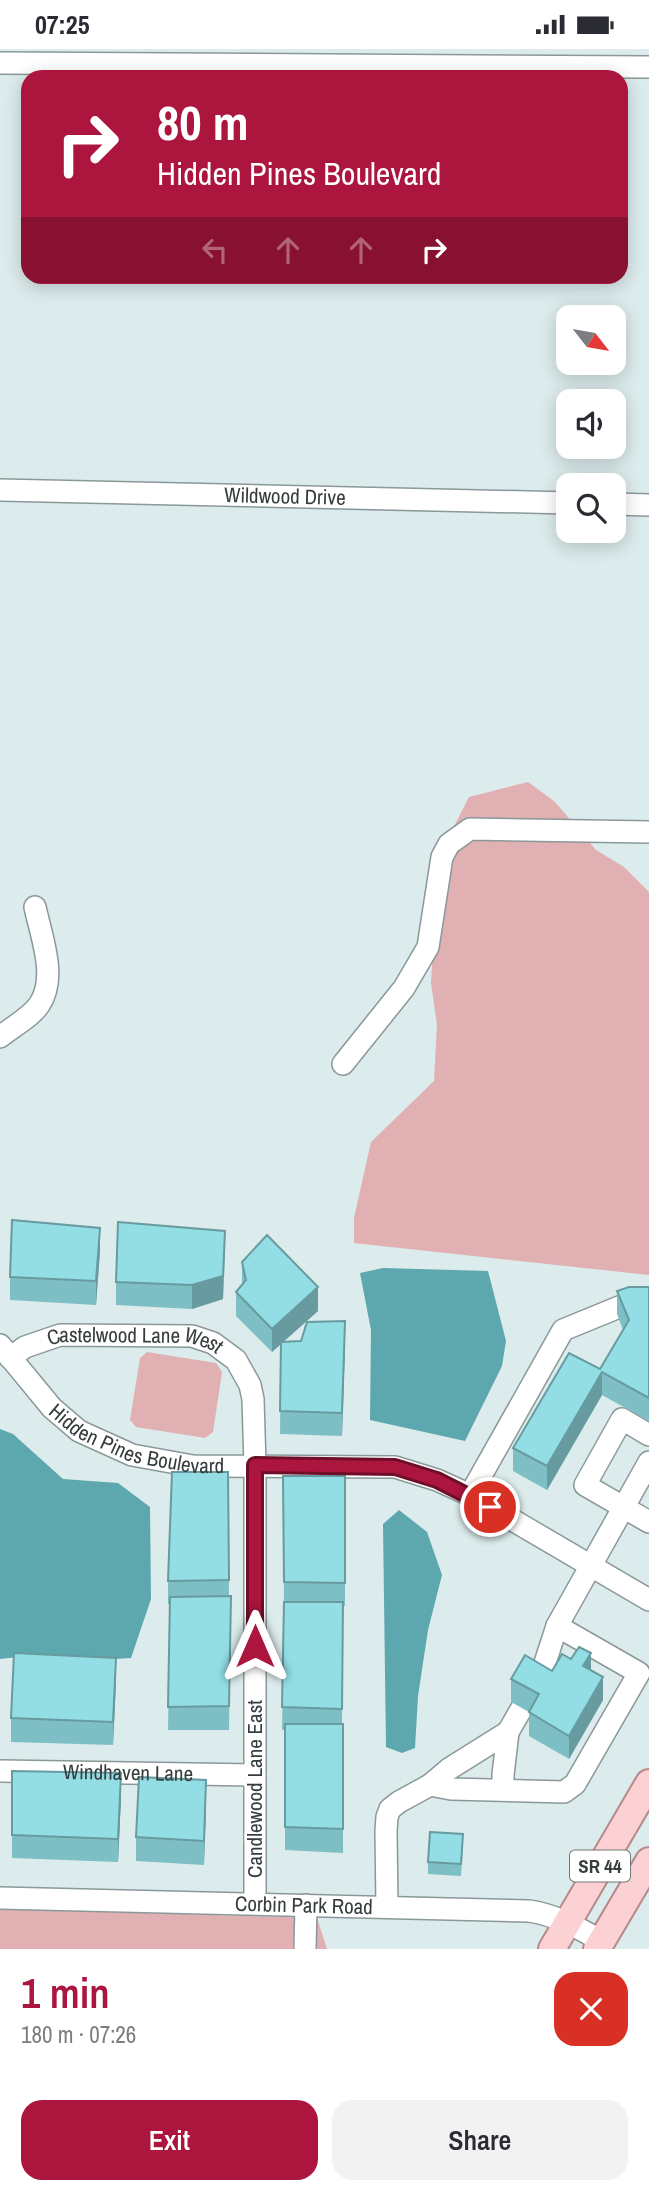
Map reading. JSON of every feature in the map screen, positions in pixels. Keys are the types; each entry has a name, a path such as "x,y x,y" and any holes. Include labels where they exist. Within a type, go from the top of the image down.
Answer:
{"main road":[{"name":"SR 44","path":"552,1949 649,1783"},
{"name":"SR 44","path":"599,1945 649,1861"}],"street":[{"path":"0,63 649,67"},
{"name":"Wildwood Drive","path":"0,490 556,503"},
{"path":"626,504 649,505"},
{"path":"343,1064 404,988 428,947 442,857 449,844 470,829 649,832"},
{"path":"0,1037 39,1005 47,983 48,971 35,907"},
{"path":"470,1495 563,1330 624,1305 649,1304"},
{"name":"Castelwood Lane West","path":"5,1352 60,1335 192,1336 213,1343 236,1360 250,1385 253,1399 255,1465"},
{"name":"Hidden Pines Boulevard","path":"5,1352 52,1408 79,1431 132,1455 193,1466 395,1467 437,1480 470,1495 649,1600"},
{"path":"649,1435 622,1419 585,1485 649,1522"},
{"path":"503,1790 509,1732 541,1675 557,1626 649,1462"},
{"name":"Candlewood Lane East","path":"255,1465 255,1903"},
{"path":"430,1785 450,1789 564,1792 570,1789 583,1772 639,1673 557,1626"},
{"path":"387,1907 387,1817 390,1809 509,1732"},
{"name":"Windhaven Lane","path":"0,1771 255,1775"},
{"name":"Corbin Park Road","path":"0,1898 529,1911 547,1913 568,1921 599,1945"},
{"path":"305,1949 306,1905"}],"shaded area":[{"path":"528,782 555,802 596,850 624,867 649,892 649,1275 354,1243 354,1218 371,1142 434,1081 437,1025 431,983 437,882 448,838 469,797"},
{"path":"147,1352 216,1363 222,1372 213,1432 205,1438 136,1427 130,1420 140,1358"},
{"path":"0,1909 317,1918 327,1949 0,1949"}],"water":[{"path":"383,1268 488,1271 506,1341 502,1366 465,1441 370,1420 371,1330 360,1273"},
{"path":"0,1429 13,1434 63,1479 118,1483 150,1507 151,1599 131,1658 0,1659"},
{"path":"399,1510 427,1532 442,1575 428,1630 418,1696 415,1748 402,1753 386,1747 383,1524"}],"building":[{"path":"12,1220 100,1228 96,1281 10,1277"},
{"path":"118,1222 225,1231 223,1276 192,1285 116,1282"},
{"path":"267,1235 318,1287 272,1329 236,1292 246,1280 242,1262"},
{"path":"629,1287 649,1287 649,1398 602,1372 547,1466 513,1448 569,1353 600,1369 629,1320 617,1291"},
{"path":"345,1321 342,1413 280,1411 281,1342 301,1341 307,1322"},
{"path":"172,1472 228,1472 229,1580 168,1581"},
{"path":"283,1476 345,1476 345,1583 284,1582"},
{"path":"231,1596 229,1706 168,1707 170,1597"},
{"path":"284,1602 343,1602 342,1709 282,1707"},
{"path":"579,1647 591,1653 583,1666 603,1677 569,1736 529,1712 539,1694 511,1679 525,1655 552,1671 562,1654 571,1659"},
{"path":"14,1653 116,1658 113,1722 11,1718"},
{"path":"285,1724 343,1724 343,1829 285,1827"},
{"path":"12,1771 121,1773 118,1839 12,1835"},
{"path":"139,1777 206,1780 204,1841 136,1837"},
{"path":"430,1832 463,1834 461,1864 428,1862"}],"route":[{"path":"255,1646 255,1465 395,1467 437,1480 490,1507"}]}
